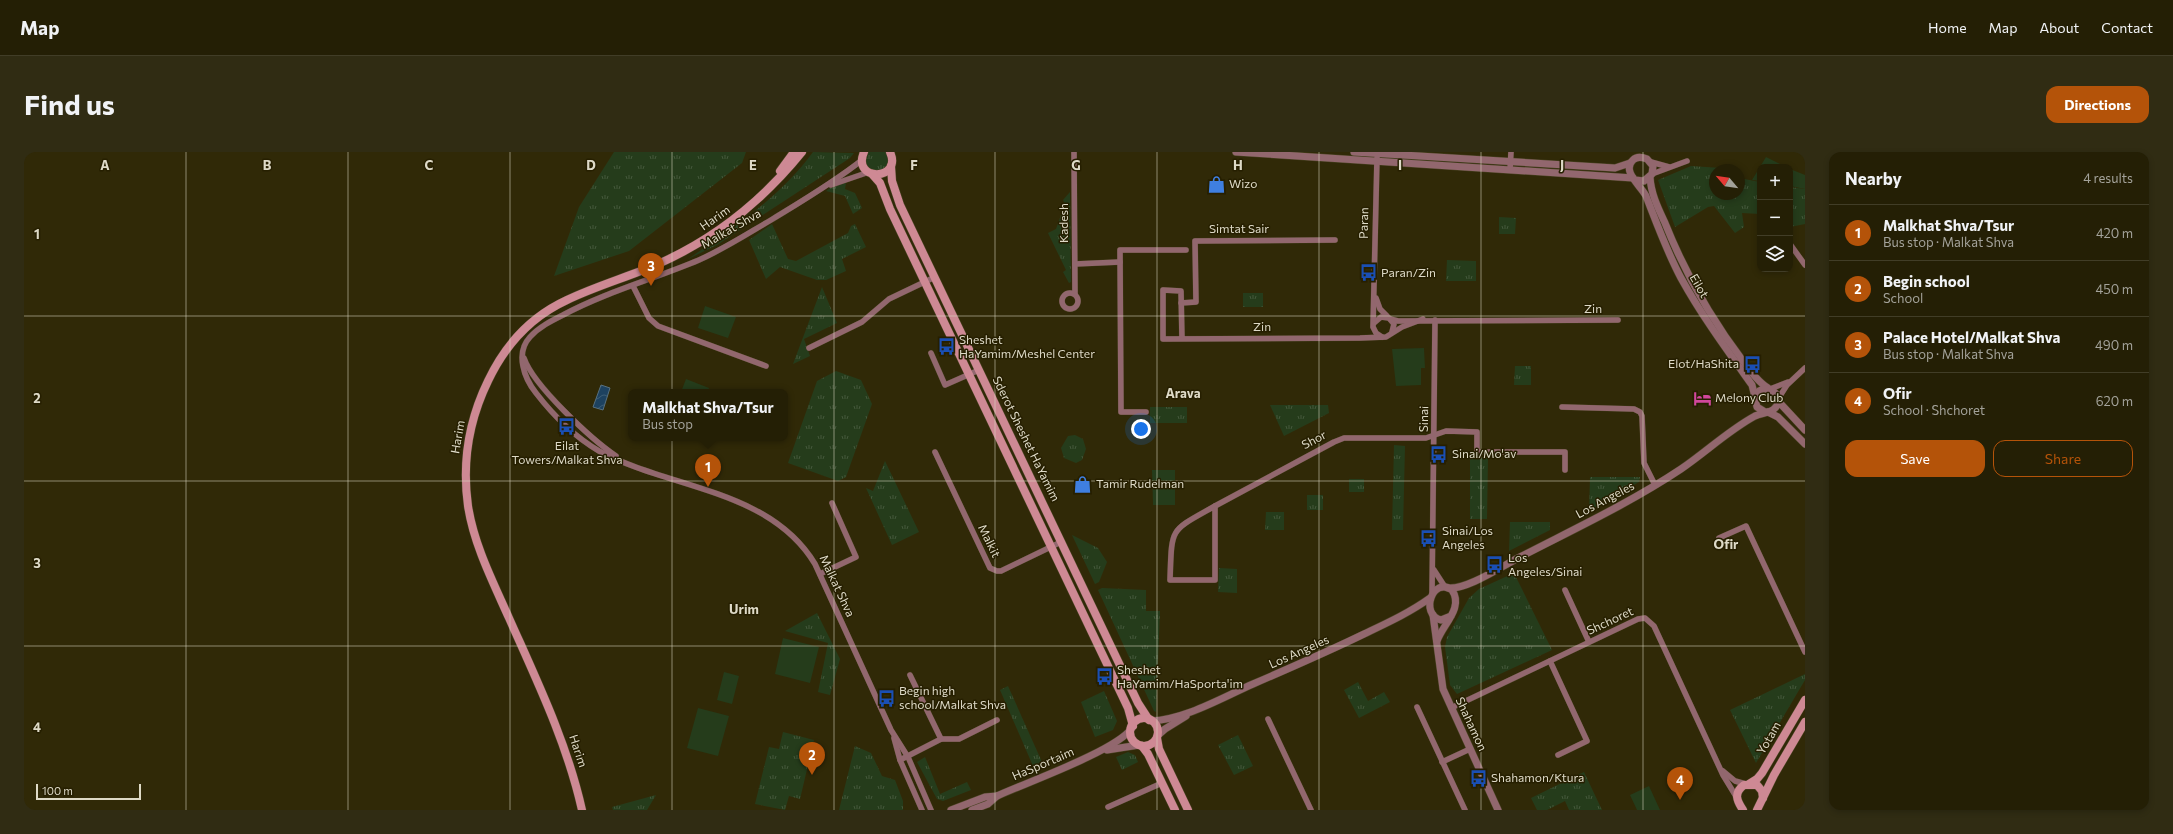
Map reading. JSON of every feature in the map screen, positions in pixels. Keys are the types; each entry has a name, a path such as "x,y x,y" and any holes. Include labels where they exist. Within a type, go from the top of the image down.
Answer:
{"main road":[{"name":"Harim","path":"757,199 794,152"},
{"name":"Harim","path":"582,810 570,763 558,728 488,570 474,531 468,504 466,470 472,422 484,388 502,354 513,340 536,318 574,297 696,246 733,221 784,174 802,152"},
{"name":"Sderot Sheshet HaYamim","path":"863,155 863,167 880,183 888,204 924,282 1128,708 1132,727"},
{"name":"Sderot Sheshet HaYamim","path":"892,157 891,176 896,195 1138,703 1150,720"},
{"path":"870,173 884,173 892,157"},
{"name":"Yotam","path":"1748,784 1757,779 1762,773 1805,700"},
{"path":"1175,810 1162,783 1140,745 1132,739 1132,727 1141,719 1150,720 1157,726 1159,749 1188,810"},
{"name":"Yotam","path":"1760,805 1777,770 1805,722"},
{"path":"1140,745 1151,744 1157,737"},
{"path":"1748,784 1759,787 1760,805 1746,809 1737,798 1738,790 1748,784"}],"street":[{"name":"Kadesh","path":"1074,152 1075,294"},
{"path":"1236,152 1510,170 1644,181 1651,176 1687,161"},
{"path":"1354,152 1615,168 1642,157 1659,166 1671,167"},
{"path":"1510,152 1510,170"},
{"path":"1634,179 1629,170 1636,152"},
{"path":"1646,152 1653,168 1651,176"},
{"name":"Paran","path":"1374,326 1377,154"},
{"name":"Malkat Shva","path":"863,155 823,188 718,251 584,305 546,324 530,336 523,350 522,357 525,373 539,396 580,438 600,451 625,462 765,514 785,527 802,544 820,574 891,730 908,757 931,810"},
{"name":"Malkat Shva","path":"823,188 870,173"},
{"name":"Eilot","path":"1651,176 1652,193 1678,255 1692,282 1732,346 1759,381 1769,388"},
{"name":"Eilot","path":"1634,179 1646,196 1668,251 1685,285 1710,327 1752,385 1755,399"},
{"name":"Simtat Sair","path":"1182,303 1196,302 1195,240 1334,240"},
{"path":"1793,248 1805,265"},
{"path":"1146,412 1121,412 1120,250 1186,250"},
{"path":"1075,264 1120,262"},
{"path":"809,348 857,324 885,302 935,277"},
{"path":"633,286 649,318 660,328 766,366"},
{"name":"Zin","path":"1182,303 1181,290 1163,290 1163,339 1382,337"},
{"name":"Paran","path":"1374,293 1378,306 1389,318"},
{"path":"1182,303 1182,339"},
{"path":"1360,338 1374,326 1379,317 1389,318 1394,326 1391,334 1382,337 1377,334 1374,326"},
{"name":"Zin","path":"1389,318 1398,321 1618,320"},
{"name":"Zin","path":"1391,334 1402,327 1423,320"},
{"name":"Sinai","path":"1431,596 1433,567 1435,320"},
{"name":"Malkat Shva","path":"523,350 528,367 539,383 592,437 625,462"},
{"path":"931,353 945,385 979,370"},
{"path":"1805,368 1790,380 1759,391 1755,399 1759,409 1778,417 1805,444"},
{"path":"1766,412 1774,409 1790,380"},
{"path":"1769,388 1776,393 1778,400 1785,411 1805,430"},
{"name":"Los Angeles","path":"1744,422 1751,412 1755,399"},
{"path":"1562,407 1634,409 1640,412 1642,416 1644,463 1655,485"},
{"name":"Los Angeles","path":"1446,587 1469,583 1655,485 1694,460 1744,422 1766,412"},
{"name":"Shor","path":"1215,506 1215,580 1170,580 1171,544 1174,533 1182,524 1215,506 1339,440 1426,438 1446,431 1477,432 1477,452 1565,452 1565,470"},
{"name":"Malkit","path":"935,452 990,568 1001,571 1062,542"},
{"path":"820,574 856,557 832,503"},
{"path":"1720,538 1746,526 1805,652"},
{"name":"Sinai","path":"1433,567 1438,579 1446,587"},
{"name":"Los Angeles","path":"1456,602 1461,592 1469,583"},
{"path":"1437,643 1451,616 1456,602 1454,593 1446,587 1437,589 1431,596 1432,614 1441,620 1451,616"},
{"path":"1565,590 1589,642"},
{"name":"Los Angeles","path":"1150,720 1165,719 1195,710 1324,653 1411,611 1431,596"},
{"name":"Los Angeles","path":"1411,611 1432,614"},
{"name":"Shahamon","path":"1432,614 1442,684 1451,708 1498,810"},
{"name":"Shchoret","path":"1451,708 1638,619 1645,618 1650,621 1721,770 1737,798"},
{"path":"1550,661 1587,742 1558,755"},
{"path":"910,675 941,739"},
{"path":"1417,707 1465,810"},
{"name":"Los Angeles","path":"1157,737 1165,729 1195,710"},
{"path":"1268,719 1311,810"},
{"path":"900,760 941,739 959,739 997,720"},
{"name":"HaSportaim","path":"972,810 988,804 997,796 1098,752 1121,738 1132,727"},
{"name":"Malkat Shva","path":"891,730 900,760 922,810"},
{"name":"HaSportaim","path":"1098,752 1140,745"},
{"path":"1442,762 1470,749"},
{"name":"Shchoret","path":"1721,770 1735,781 1748,784"},
{"path":"1108,807 1162,783"},
{"name":"HaSportaim","path":"951,810 988,804"}],"green space":[{"path":"614,152 746,152 742,163 629,251 554,276 579,207"},
{"path":"813,152 854,153 850,158 717,245 688,259 739,224 755,211 786,183"},
{"path":"866,152 888,152 889,164 878,173 865,166"},
{"path":"1766,157 1780,164 1762,164"},
{"path":"1691,166 1709,167 1709,200 1745,200 1745,179 1757,181 1757,214 1742,213 1744,227 1735,233 1714,206 1708,207 1675,227 1658,180"},
{"path":"1793,170 1805,175 1805,189 1793,187"},
{"path":"1757,172 1757,181 1752,180"},
{"path":"846,183 845,189 855,193 862,208 853,214 845,196 826,191 833,186"},
{"path":"1793,187 1805,189 1805,224 1793,226"},
{"path":"1070,192 1071,282 1069,283 1063,272 1066,270 1048,233 1056,229 1065,204 1063,200"},
{"path":"1499,217 1516,218 1515,234 1499,234"},
{"path":"772,224 788,259 796,261 848,233 851,226 855,224 866,247 842,259 846,271 826,280 817,280 780,267 766,279 749,240"},
{"path":"1447,260 1476,261 1476,281 1446,281"},
{"path":"822,287 837,323 804,339 810,356 793,364"},
{"path":"1243,293 1263,293 1263,307 1243,307"},
{"path":"705,306 736,317 728,338 698,328"},
{"path":"1424,348 1425,368 1421,368 1421,385 1396,386 1392,349"},
{"path":"1515,366 1531,366 1531,385 1514,385"},
{"path":"836,371 861,380 872,404 846,477 838,481 788,463 817,381"},
{"path":"686,379 709,388 709,389 682,389"},
{"path":"1270,405 1328,405 1329,413 1284,436"},
{"path":"1150,407 1187,407 1187,423 1150,423"},
{"path":"1075,435 1083,439 1086,449 1082,460 1076,463 1064,458 1061,448 1068,436"},
{"path":"1394,445 1405,446 1403,530 1392,530"},
{"path":"1470,457 1488,458 1487,519 1470,519"},
{"path":"885,461 919,532 892,545 866,488 873,491"},
{"path":"1152,470 1175,470 1175,505 1153,505"},
{"path":"1590,477 1640,477 1639,482 1589,511"},
{"path":"1349,479 1364,479 1364,492 1349,492"},
{"path":"1307,495 1323,495 1323,510 1307,510"},
{"path":"1266,512 1284,512 1284,530 1265,530"},
{"path":"1510,522 1550,522 1550,530 1509,551"},
{"path":"1072,535 1098,548 1107,562 1099,582 1095,584"},
{"path":"1219,568 1237,569 1237,593 1218,592"},
{"path":"1514,573 1552,650 1457,694 1450,685 1445,647 1447,637 1469,598 1479,589"},
{"path":"1102,588 1146,590 1146,611 1160,611 1156,712 1154,711 1098,590"},
{"path":"817,613 840,659 830,695 818,692 828,643 785,631"},
{"path":"783,638 819,647 810,683 775,674"},
{"path":"724,672 739,676 732,704 717,700"},
{"path":"1805,674 1805,680 1756,763 1730,710"},
{"path":"1358,682 1368,701 1384,692 1390,702 1359,718 1344,690"},
{"path":"1008,686 1042,762 1033,766 1000,690"},
{"path":"1104,691 1117,721 1113,730 1095,737 1081,702"},
{"path":"698,708 729,716 718,756 687,748"},
{"path":"783,732 814,740 800,799 789,796 785,810 755,804 769,747 779,749"},
{"path":"1238,735 1253,766 1234,775 1218,745"},
{"path":"855,746 871,753 882,776 895,780 903,801 903,810 839,810"},
{"path":"1128,752 1135,755 1138,762 1122,770 1116,757"},
{"path":"925,757 940,794 967,782 971,790 943,801 937,799 917,762"},
{"path":"1584,772 1602,810 1569,810 1565,801 1547,810 1537,810 1531,798"},
{"path":"1649,786 1660,810 1637,810 1630,795"},
{"path":"656,795 647,810 613,810 612,807"}],"water":[{"path":"601,385 610,388 603,410 593,407"}],"place":[{"name":"Wizo","path":"1216,184"},
{"name":"Paran/Zin","path":"1368,273"},
{"name":"Palace Hotel/Malkat Shva","path":"651,286"},
{"name":"Sheshet HaYamim/Meshel Center","path":"946,347"},
{"name":"Elot/HaShita","path":"1752,364"},
{"name":"Melony Club","path":"1702,398"},
{"name":"Eilat Towers/Malkat Shva","path":"567,427"},
{"name":"Sinai/Mo'av","path":"1439,454"},
{"name":"Tamir Rudelman","path":"1083,484"},
{"name":"Malkhat Shva/Tsur","path":"708,487"},
{"name":"Sinai/Los Angeles","path":"1429,538"},
{"name":"Los Angeles/Sinai","path":"1495,565"},
{"name":"Sheshet HaYamim/HaSporta'im","path":"1104,677"},
{"name":"Begin high school/Malkat Shva","path":"886,698"},
{"name":"Begin school","path":"812,775"},
{"name":"Shahamon/Ktura","path":"1478,778"},
{"name":"Ofir","path":"1680,800"}],"district":[{"name":"Arava","path":"1183,393"},
{"name":"Ofir","path":"1726,544"},
{"name":"Urim","path":"744,609"}]}
